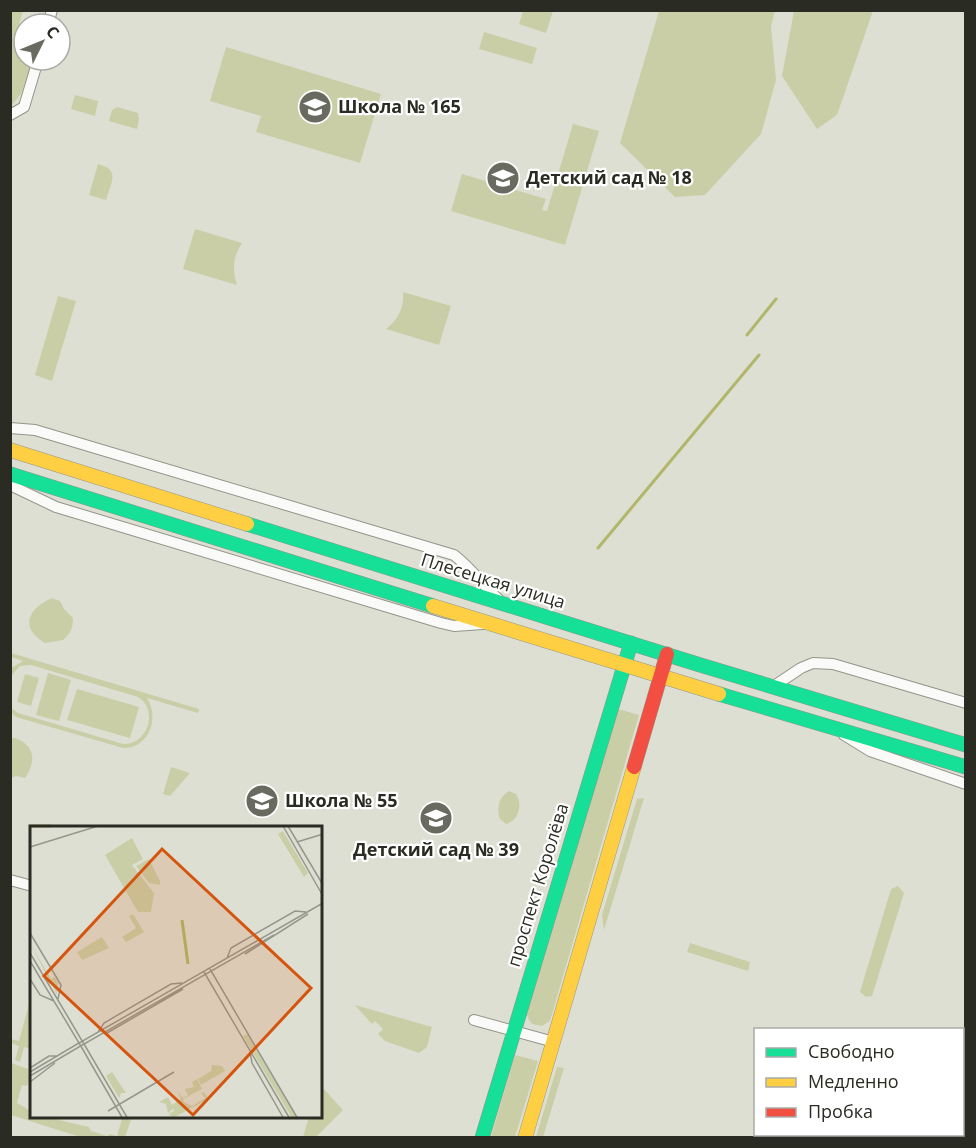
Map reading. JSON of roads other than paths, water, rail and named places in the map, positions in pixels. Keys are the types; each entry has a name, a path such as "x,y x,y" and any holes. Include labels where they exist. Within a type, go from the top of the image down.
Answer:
{"main road":[{"name":"Плесецкая улица","path":"10,450 966,745"},
{"path":"10,474 624,665 966,767"},
{"name":"проспект Королёва","path":"482,1137 630,643"},
{"path":"525,1137 667,654"}],"street":[{"path":"10,115 24,107 34,72"},
{"path":"10,428 35,430 454,555 464,562 501,603"},
{"path":"10,485 56,507 431,621 454,626 492,624"},
{"path":"774,686 813,663 833,664 966,704"},
{"path":"828,725 870,751 966,784"},
{"path":"10,880 30,885"},
{"path":"474,1020 554,1042"}],"waterway":[{"path":"747,335 776,299"},
{"path":"598,548 759,355"}],"place":[{"name":"Школа № 165","path":"315,107"},
{"name":"Детский сад № 18","path":"503,178"},
{"name":"Школа № 55","path":"262,801"},
{"name":"Детский сад № 39","path":"436,818"}]}
